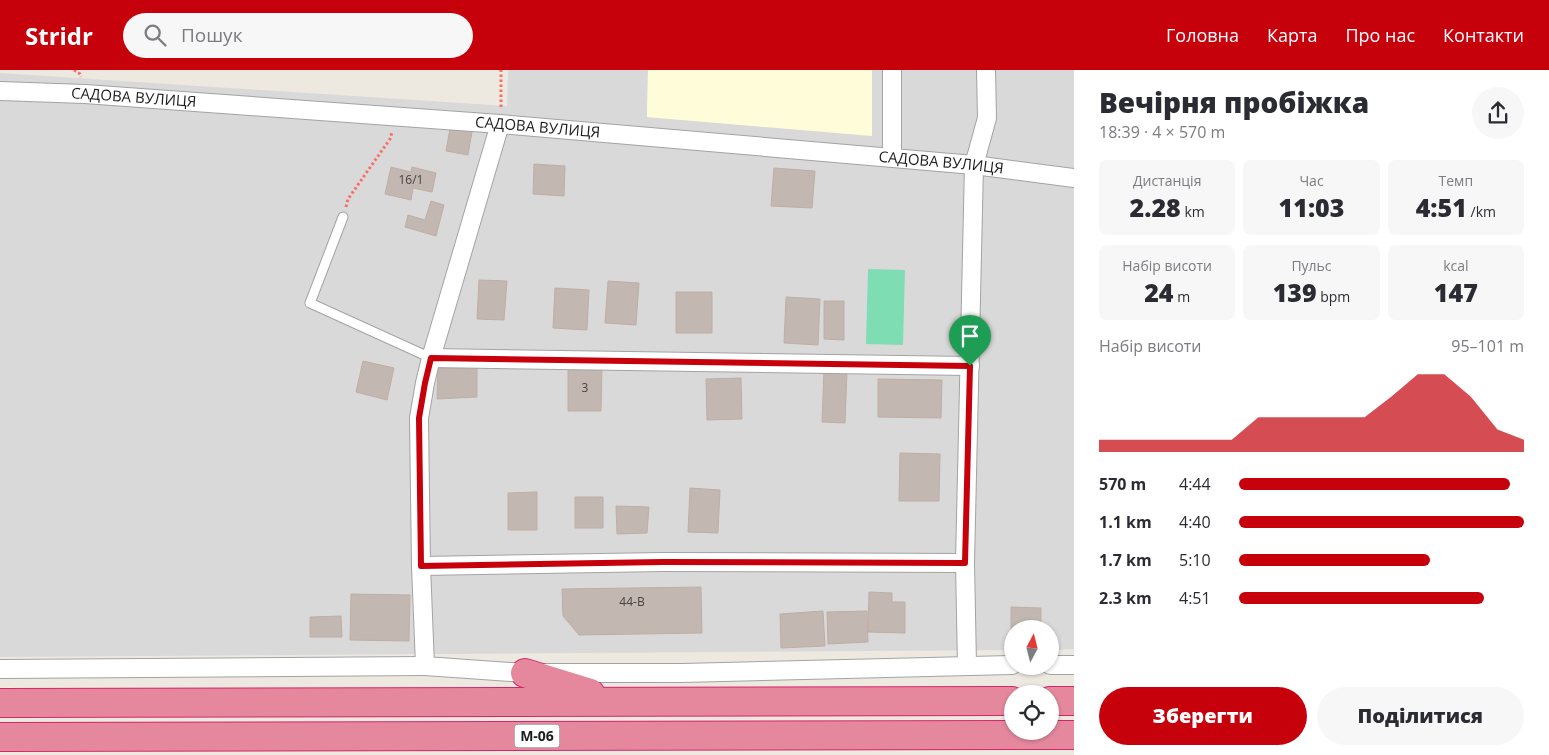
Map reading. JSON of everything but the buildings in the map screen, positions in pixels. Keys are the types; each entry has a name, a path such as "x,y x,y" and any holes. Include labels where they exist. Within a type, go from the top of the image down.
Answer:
{"highway":[{"path":"525,673 615,701"},
{"path":"0,703 1004,701"},
{"path":"1059,701 1074,701"},
{"name":"М-06","path":"0,736 1074,735"}],"street":[{"path":"892,70 892,158"},
{"path":"967,666 965,563 974,165 987,118 986,70"},
{"name":"САДОВА ВУЛИЦЯ","path":"0,91 85,94 500,124 974,165 1074,178"},
{"path":"425,666 421,566 419,418 431,358 500,124"},
{"path":"431,358 970,366"},
{"path":"421,566 663,562 965,563"},
{"path":"0,669 425,666 525,673 682,673 1004,665"},
{"path":"1059,665 1074,665"}],"lane":[{"path":"343,217 310,302 431,358"}],"path":[{"path":"500,124 501,70"},
{"path":"343,217 348,199 390,139 397,117"}],"shaded area":[{"path":"508,70 648,70 647,117 872,135 872,70 1074,70 1074,649 1059,650 1059,620 1004,620 1004,650 0,657 0,73 507,106"},
{"path":"648,70 872,70 872,136 647,117"}],"green space":[{"path":"868,269 905,270 903,345 866,344"}],"route":[{"path":"431,358 970,366 965,563 663,562 421,566 419,418 431,358"}]}
